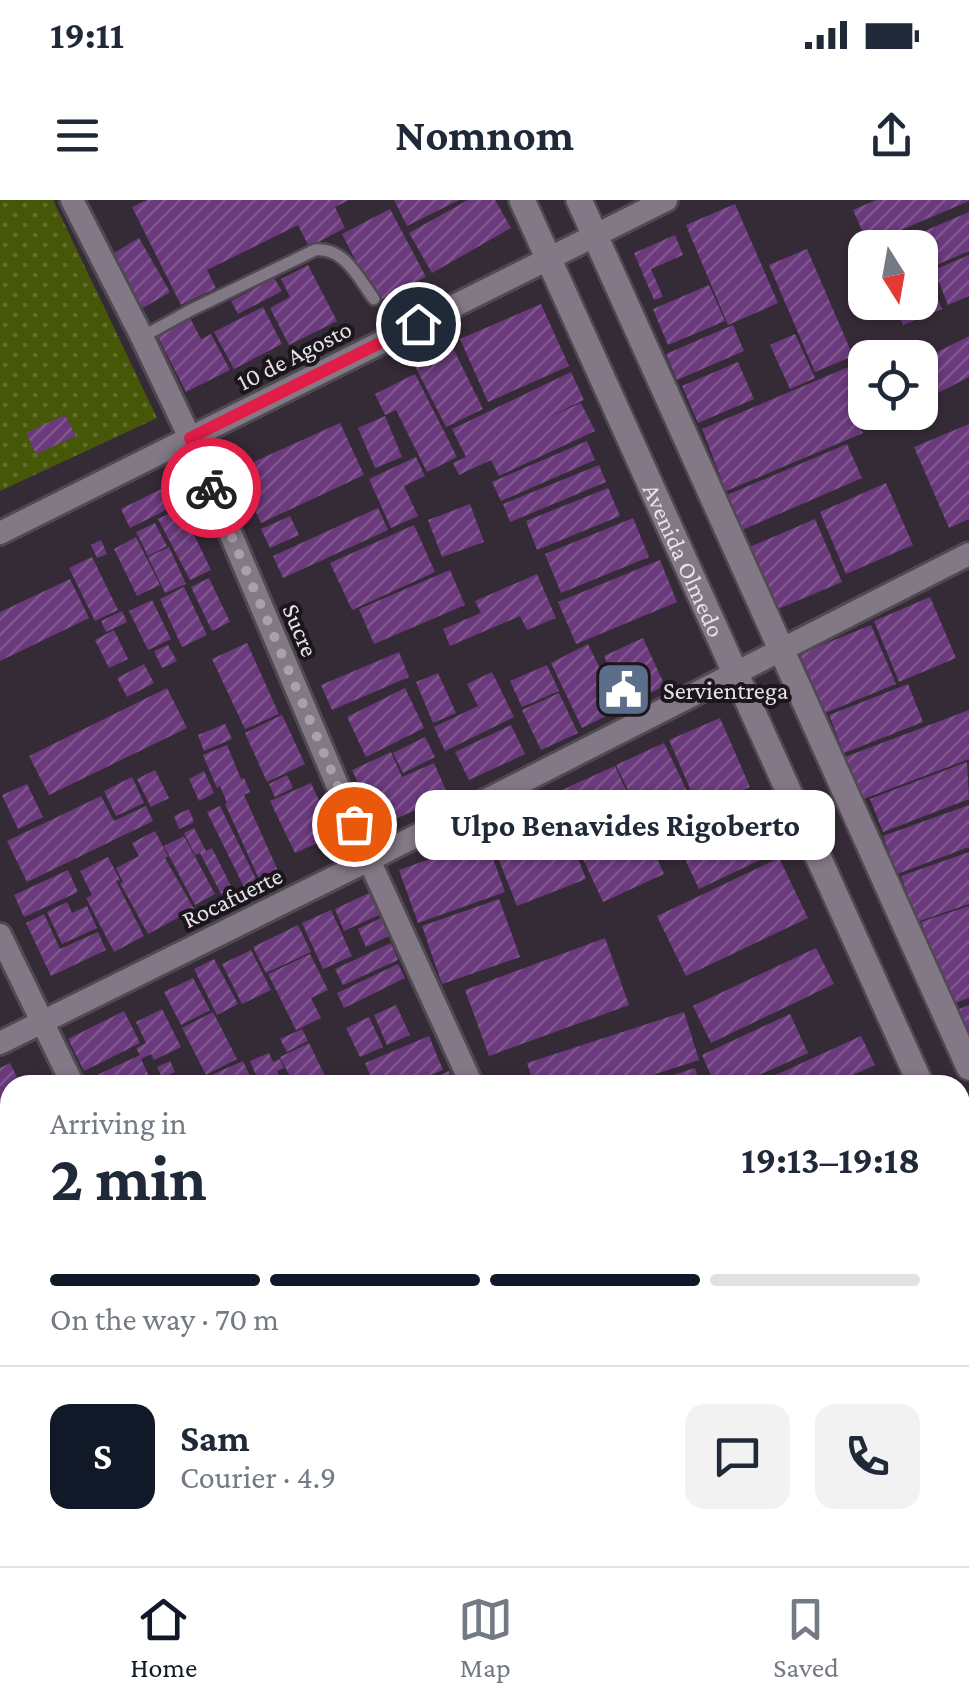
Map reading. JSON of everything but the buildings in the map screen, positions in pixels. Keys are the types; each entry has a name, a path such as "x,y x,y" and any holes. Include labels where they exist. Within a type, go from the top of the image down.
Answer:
{"street":[{"name":"Sucre","path":"72,200 190,438 369,860 467,1075"},
{"name":"Avenida Olmedo","path":"522,200 916,1075"},
{"name":"Avenida Olmedo","path":"579,200 969,1066"},
{"name":"10 de Agosto","path":"0,534 666,200"},
{"name":"Rocafuerte","path":"0,1042 369,860 969,554"},
{"path":"0,935 68,1075"}],"lane":[{"path":"142,337 315,250 328,249 345,259 374,299"}],"green space":[{"path":"0,200 53,200 157,418 0,491"}],"way so far":[{"path":"211,488 354,824"}],"place":[{"name":"Servientrega","path":"624,690"},
{"name":"Ulpo Benavides Rigoberto","path":"354,824"}],"route":[{"path":"211,488 190,438 418,324"}]}
